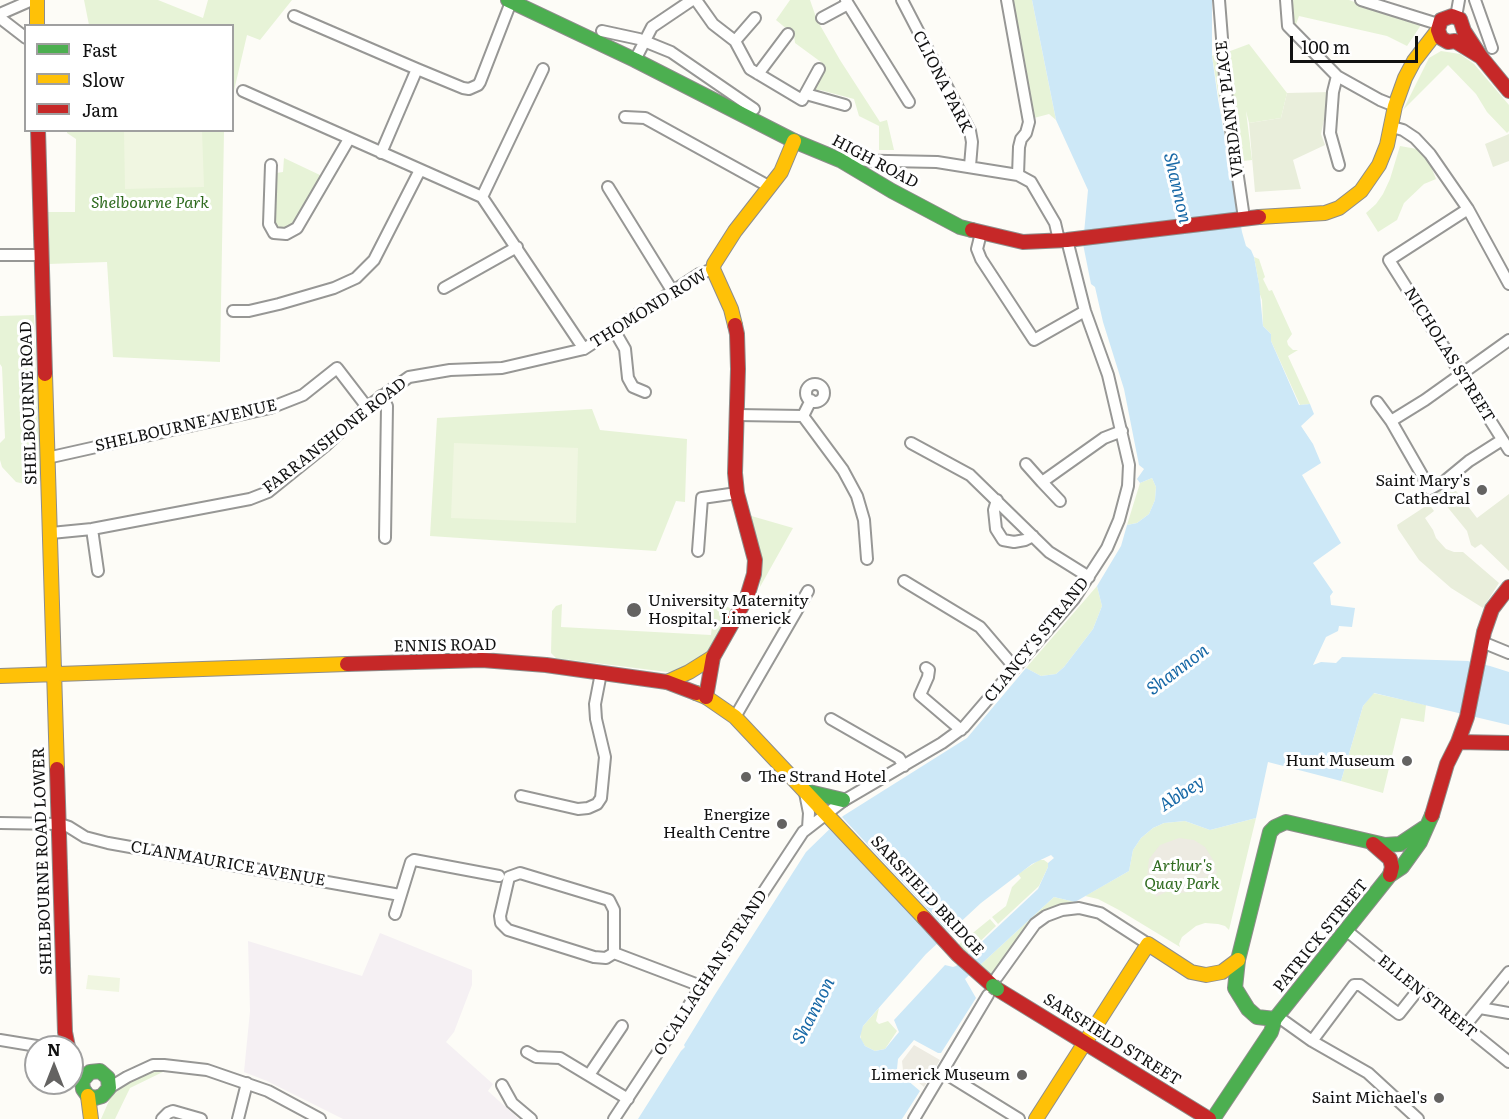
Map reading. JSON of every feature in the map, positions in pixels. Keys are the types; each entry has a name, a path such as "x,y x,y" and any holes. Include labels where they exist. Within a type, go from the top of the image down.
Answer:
{"main road":[{"path":"37,0 37,24"},
{"name":"HIGH ROAD","path":"510,1 635,60 794,141 840,160 861,165 960,227 1023,242 1067,240 1242,218 1325,213 1339,208 1357,196 1379,165 1405,78 1424,47 1448,33"},
{"path":"1456,17 1462,22 1448,33 1486,52 1509,91"},
{"name":"SHELBOURNE ROAD","path":"38,132 51,533 53,674"},
{"path":"706,697 712,657 747,597 754,574 755,560 737,493 735,473 738,416 737,334 731,309 713,269 735,231 781,172 794,141"},
{"name":"PATRICK STREET","path":"1211,1119 1272,1029 1276,1018 1390,875 1402,867 1420,842 1424,828 1432,815 1447,764 1467,717 1481,648 1492,609 1509,587"},
{"path":"667,682 689,672 712,657"},
{"name":"ENNIS ROAD","path":"0,676 482,660 546,665 667,682 706,697 735,717 830,818"},
{"name":"SHELBOURNE ROAD LOWER","path":"53,674 66,1035"},
{"path":"1458,742 1509,743"},
{"path":"805,791 843,800"},
{"name":"SARSFIELD BRIDGE","path":"830,818 958,955 994,987"},
{"path":"1276,1018 1257,1017 1248,1010 1235,988 1238,960 1267,839 1275,827 1286,822 1373,844 1400,844 1424,828"},
{"name":"PATRICK STREET","path":"1373,844 1390,859 1392,867 1390,875"},
{"path":"1036,1119 1148,944 1191,972 1206,975 1222,972 1238,960"},
{"name":"SARSFIELD STREET","path":"994,987 1211,1119"},
{"path":"84,1063 103,1078 105,1094 94,1097"},
{"path":"84,1078 86,1074 103,1078"},
{"path":"84,1090 94,1097"},
{"path":"91,1118 94,1097"}],"street":[{"path":"24,36 0,16 32,0"},
{"path":"635,60 652,27 694,0 712,24 735,41 750,69 802,100 819,69"},
{"name":"CLIONA PARK","path":"902,0 970,131 972,142 970,165"},
{"path":"861,165 937,162 970,165 1018,175 1019,147 1029,122 1007,0"},
{"name":"VERDANT PLACE","path":"1220,0 1221,42 1227,102 1242,218"},
{"path":"1286,0 1288,26 1337,76 1395,106"},
{"path":"1361,0 1448,33"},
{"path":"1456,17 1460,0"},
{"path":"1475,0 1486,52"},
{"path":"294,16 463,88 469,88 478,85 510,1"},
{"path":"822,18 847,2 909,102"},
{"path":"735,41 755,18"},
{"path":"602,31 644,41 671,52 754,109"},
{"path":"758,74 788,34"},
{"path":"381,153 417,69"},
{"path":"482,197 543,69"},
{"path":"1337,76 1333,92 1330,133 1339,165"},
{"path":"243,92 482,197 584,348"},
{"path":"806,94 845,105"},
{"path":"625,117 645,118 770,187"},
{"path":"1392,127 1403,130 1423,146 1468,209 1509,284"},
{"path":"271,165 269,224 274,233 286,234 297,228 348,139"},
{"path":"233,311 249,311 279,304 322,292 356,278 374,260 420,170"},
{"name":"CLANCY'S STRAND","path":"830,818 843,800 904,766 960,730 1074,599 1107,548 1119,520 1128,486 1128,465 1108,375 1085,311 1067,240 1031,182 1018,175"},
{"path":"608,187 673,292"},
{"name":"NICHOLAS STREET","path":"1468,209 1389,260 1509,450"},
{"path":"981,233 977,249 981,259 1034,340 1085,311"},
{"path":"444,288 517,248"},
{"path":"0,255 41,255"},
{"name":"THOMOND ROW","path":"584,348 699,274 713,269"},
{"path":"614,330 625,349 628,378 633,387 645,392"},
{"path":"1391,421 1509,340"},
{"name":"FARRANSHONE ROAD","path":"51,533 92,529 250,499 268,492 326,446 381,396 409,377 450,370 502,368 584,348"},
{"name":"SHELBOURNE AVENUE","path":"47,459 270,408 303,395 337,368 368,407"},
{"path":"381,396 387,406 385,538"},
{"path":"803,416 811,400"},
{"path":"1377,402 1391,421 1430,489 1446,480 1500,436"},
{"path":"738,416 803,416"},
{"path":"803,416 843,470 857,496 864,520 867,559"},
{"path":"1042,482 1104,438 1122,431"},
{"path":"911,443 970,475 1049,552 1089,577"},
{"path":"1026,464 1060,501"},
{"path":"698,551 702,498 737,493"},
{"path":"997,500 994,510 996,529 1003,540 1014,542 1033,536"},
{"path":"92,529 98,571"},
{"path":"904,581 980,627 1015,668"},
{"path":"735,717 808,591"},
{"path":"1481,648 1509,653"},
{"path":"926,668 929,670 928,677 918,693 960,730"},
{"path":"521,795 578,809 597,804 601,798 605,757 596,720 595,704 601,673"},
{"path":"831,719 899,758 904,766"},
{"path":"805,791 809,813 808,828"},
{"name":"O'CALLAGHAN STRAND","path":"614,1119 766,892 787,854 808,828 830,818"},
{"path":"0,823 60,825"},
{"name":"CLANMAURICE AVENUE","path":"60,825 69,827 85,837 108,843 400,895"},
{"path":"395,914 414,860 499,876"},
{"path":"520,873 609,900 614,910 615,953 606,958 594,957 508,930 501,923 500,916 509,877 520,873"},
{"path":"914,1119 1026,935 1046,916 1070,908 1092,911 1110,919 1148,944"},
{"name":"ELLEN STREET","path":"1347,931 1509,1062"},
{"path":"615,953 701,986"},
{"path":"1464,1027 1509,972"},
{"path":"1312,1041 1354,986 1360,985 1398,1014 1418,990"},
{"path":"1480,1008 1509,1013"},
{"path":"1276,1018 1368,1073 1401,1100 1418,1119"},
{"path":"589,1075 622,1026"},
{"path":"0,1040 24,1044"},
{"path":"527,1052 541,1058 556,1056 628,1099"},
{"path":"103,1078 139,1071 153,1065 207,1070 268,1091 320,1119"},
{"path":"943,1072 1019,1119"},
{"path":"238,1119 247,1083"},
{"path":"502,1085 512,1103 531,1119"},
{"path":"162,1119 173,1111 201,1119"}],"shaded area":[{"path":"1179,838 1194,840 1205,847 1213,860 1217,873 1195,881 1189,892 1180,893 1174,888 1156,897 1147,877 1149,859 1160,845"},
{"path":"380,933 472,970 472,985 454,1032 446,1042 493,1084 488,1091 519,1119 343,1119 244,1072 250,1011 248,941 362,976"},
{"path":"914,1045 940,1060 924,1087 903,1070 902,1061"}],"green space":[{"path":"84,0 158,0 203,18 208,0 292,0 260,40 247,35 234,91 234,24 89,24"},
{"path":"790,0 810,0 817,20 840,60 880,122 887,120 894,150 879,150 879,126 859,116 854,99 820,90 816,93 811,88 825,65 795,43 794,35 776,20"},
{"path":"1010,0 1032,0 1056,120 1049,114 1034,118"},
{"path":"1293,0 1349,0 1421,25 1407,46 1387,36 1299,16 1295,27 1291,23"},
{"path":"1249,44 1287,93 1281,118 1249,123 1246,111 1252,160 1243,161 1225,53"},
{"path":"1441,51 1460,54 1474,64 1509,105 1509,131 1507,133 1487,112 1476,94 1448,65 1403,110 1429,58"},
{"path":"1219,52 1234,193 1212,56"},
{"path":"1330,92 1321,134 1325,145 1293,160 1301,189 1255,192 1249,123 1281,118 1287,93"},
{"path":"124,132 202,132 204,187 125,189"},
{"name":"Shelbourne Park","path":"224,132 220,362 113,357 107,262 48,264 47,212 75,212 76,139 67,133"},
{"path":"1509,134 1509,161 1493,167 1485,144"},
{"path":"1400,146 1417,149 1428,159 1436,179 1424,184 1404,203 1397,220 1378,232 1366,213 1383,194"},
{"path":"284,158 322,176 291,227 277,229 274,223 276,173 283,172"},
{"path":"1254,257 1259,259 1265,277 1263,279 1269,291 1272,290 1292,334 1287,341 1288,345 1293,350 1298,350 1288,356 1310,404 1300,405 1271,341 1271,334 1263,326 1262,300 1258,289"},
{"path":"34,315 41,480 34,486 16,482 2,467 0,460 0,443 5,438 0,364 0,316"},
{"path":"592,409 600,430 687,439 685,502 676,501 656,551 430,536 437,418"},
{"path":"454,443 578,448 576,523 451,518"},
{"path":"1152,478 1156,487 1155,500 1149,514 1137,523 1127,525 1140,483"},
{"path":"1450,483 1477,518 1509,494 1509,571 1481,544 1475,548 1471,545 1467,531 1436,493"},
{"path":"1429,504 1434,511 1425,518 1436,538 1446,549 1463,552 1499,583 1483,608 1451,588 1419,560 1398,529 1397,525"},
{"path":"748,515 793,528 760,587 761,555"},
{"path":"1097,586 1102,606 1093,629 1064,667 1056,674 1041,676 1026,668"},
{"path":"720,603 730,608 731,614 710,652 677,671 667,672 556,658 551,653 552,611 556,606 562,604 561,627 711,635 714,605"},
{"path":"1373,693 1426,705 1424,722 1401,718 1383,793 1341,781 1363,706"},
{"name":"Arthur's Quay Park","path":"1256,818 1229,930 1218,924 1205,923 1196,926 1182,937 1180,947 1119,910 1098,899 1085,896 1129,871 1133,850 1141,838 1153,828 1164,823 1185,821 1210,830"},
{"path":"1039,860 1048,863 1048,867 1039,886 998,924 992,917 1006,906 1012,887 1021,878 1018,874"},
{"path":"1054,897 1075,902 1049,910 994,976 990,976 979,966"},
{"path":"990,919 996,926 967,954 958,945"},
{"path":"88,975 120,978 119,992 86,989"},
{"path":"879,1008 876,1021 879,1024 888,1021 897,1031 885,1049 875,1051 865,1046 860,1033 863,1026"},
{"path":"163,1066 173,1067 130,1088 115,1119 101,1119 116,1088"}],"water":[{"path":"1032,0 1212,0 1212,56 1218,99 1242,232 1246,246 1254,257 1263,326 1271,334 1271,341 1299,405 1310,404 1314,414 1301,426 1313,444 1321,463 1302,475 1341,543 1313,563 1333,592 1330,596 1331,605 1355,608 1352,627 1339,626 1338,631 1326,637 1313,665 1321,662 1336,663 1342,657 1468,661 1490,666 1509,672 1509,725 1374,693 1363,706 1341,781 1268,762 1256,818 1210,830 1185,821 1164,823 1153,828 1141,838 1133,850 1129,871 1075,902 1054,897 965,979 976,998 941,1053 914,1040 898,1059 899,1073 920,1091 902,1119 638,1119 806,852 843,816 967,738 1026,668 1041,676 1056,674 1064,667 1093,629 1102,606 1097,586 1121,546 1127,525 1137,523 1149,514 1155,500 1156,487 1152,478 1140,483 1137,479 1144,469 1139,465 1124,389 1103,322 1095,287 1091,284 1083,244 1088,190 1056,120","holes":["1051,855 1054,858 1048,863 1038,889 956,966 945,965 894,1020 899,1032 885,1049 875,1051 865,1046 860,1037 863,1026 926,954 981,903 1032,864"]}],"pier":[{"path":"842,817 951,934 940,945 829,829"}],"traffic: fast":[{"path":"508,0 635,60 794,141 840,160 892,191 960,227 972,230"},
{"path":"805,791 843,800"},
{"path":"1213,1119 1271,1032 1275,1019 1390,875 1402,867 1420,842 1432,815"},
{"path":"1275,1019 1257,1017 1248,1009 1235,988 1238,960 1270,832 1286,822 1385,845 1400,844 1424,828"},
{"path":"993,986 997,989"},
{"path":"84,1079 90,1072 100,1071 108,1078 109,1088 102,1096 95,1098 88,1096 84,1090"}],"traffic: slow":[{"path":"37,0 37,24"},
{"path":"1259,217 1325,213 1339,208 1361,191 1379,165 1387,145 1395,106 1405,78 1414,61 1438,30"},
{"path":"735,325 731,309 713,269 714,264 735,231 781,172 794,141"},
{"path":"45,374 57,769"},
{"path":"667,682 713,657"},
{"path":"0,676 347,664"},
{"path":"696,693 706,697 735,717 924,918"},
{"path":"1036,1119 1148,944 1191,972 1206,975 1222,972 1238,960"},
{"path":"88,1096 91,1119"}],"traffic: jam":[{"path":"1481,57 1455,41 1448,42 1441,38 1438,30 1441,20 1452,16 1460,19 1464,31 1481,57 1509,91"},
{"path":"38,132 45,374"},
{"path":"972,230 1023,242 1067,240 1259,217"},
{"path":"706,697 713,657 747,597 754,574 755,560 737,493 735,473 738,369 735,325"},
{"path":"1432,815 1447,764 1467,717 1484,632 1492,609 1509,587"},
{"path":"347,664 482,660 546,665 667,682 696,693"},
{"path":"1458,742 1509,743"},
{"path":"57,769 66,1035"},
{"path":"1373,844 1390,859 1392,867 1390,875"},
{"path":"924,918 958,955 993,986"},
{"path":"997,989 1209,1119"}],"place":[{"name":"Saint Mary's Cathedral","path":"1482,490"},
{"name":"University Maternity Hospital, Limerick","path":"634,610"},
{"name":"Hunt Museum","path":"1407,761"},
{"name":"The Strand Hotel","path":"746,777"},
{"name":"Energize Health Centre","path":"782,824"},
{"name":"Limerick Museum","path":"1022,1075"},
{"name":"Saint Michael's","path":"1439,1098"}],"water label":[{"name":"Shannon","path":"1177,188"},
{"name":"Shannon","path":"1178,670"},
{"name":"Abbey","path":"1182,794"},
{"name":"Shannon","path":"814,1011"}]}
